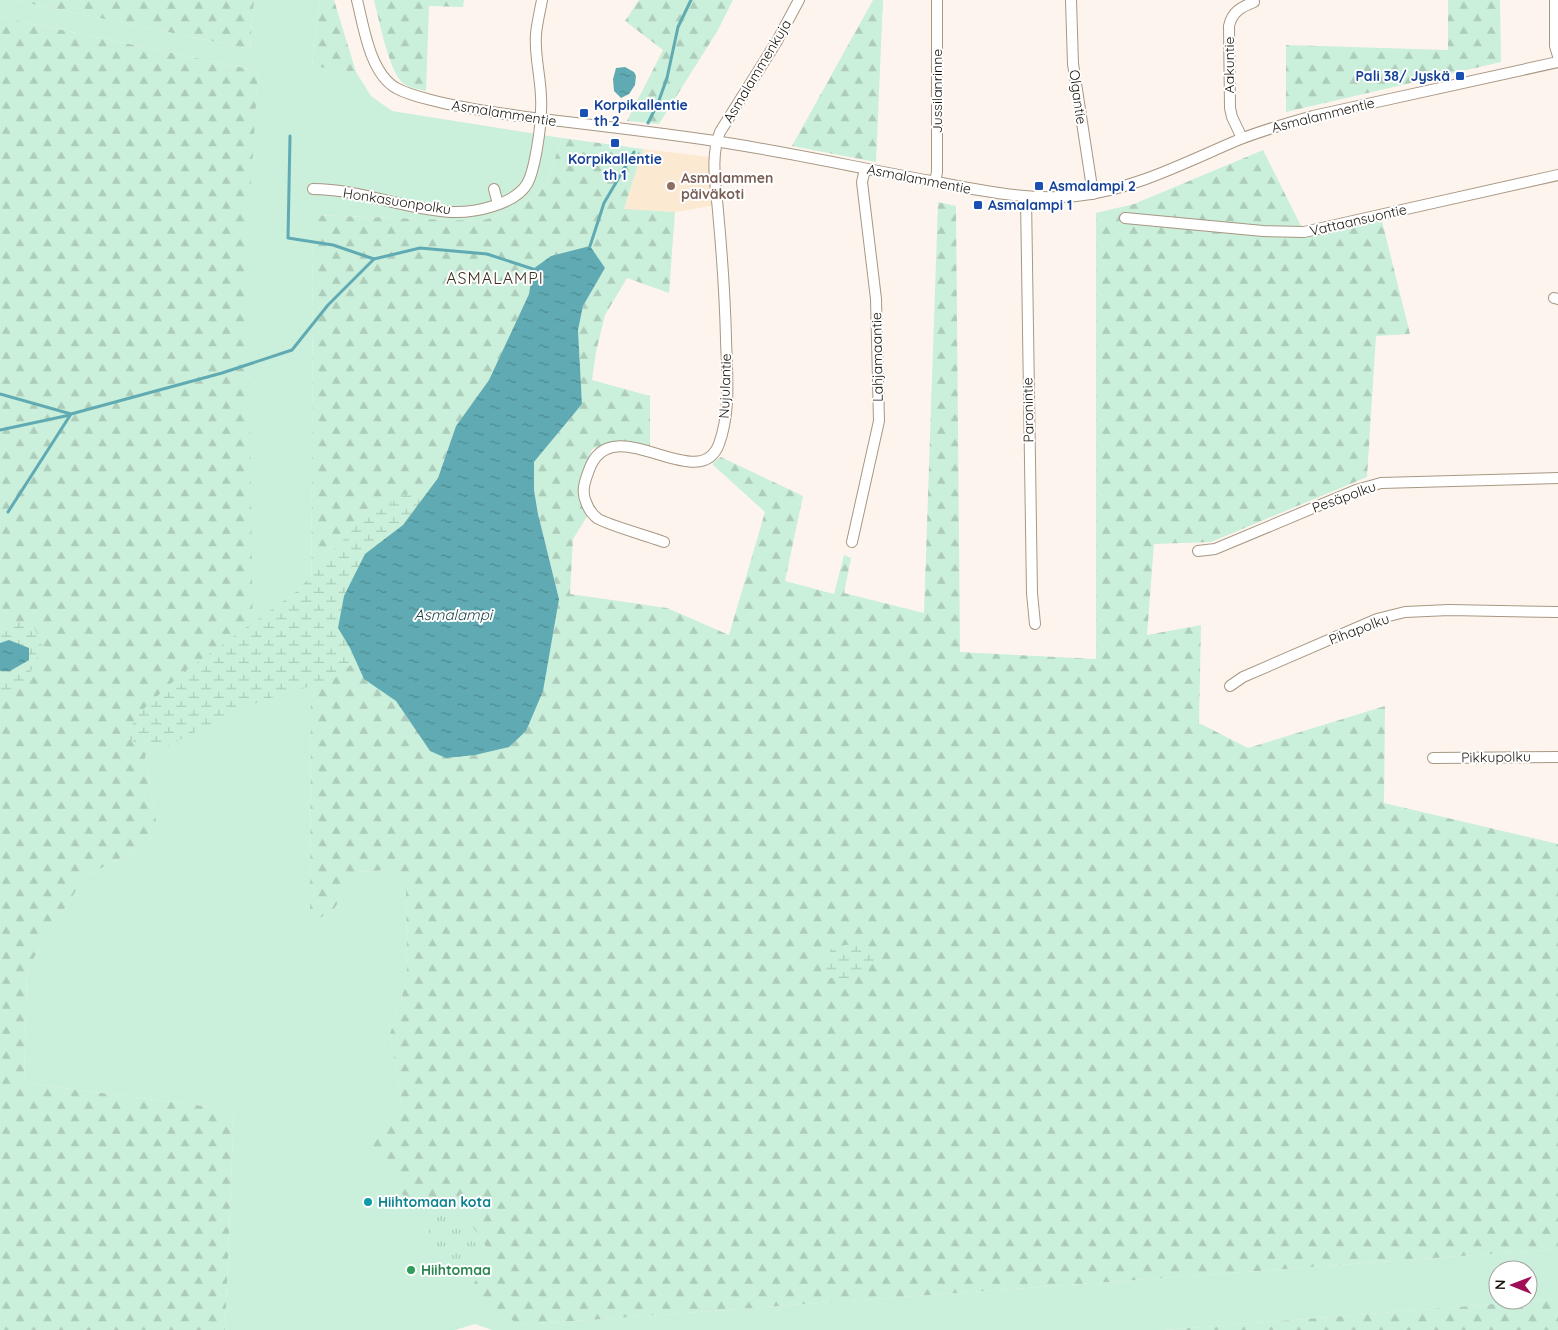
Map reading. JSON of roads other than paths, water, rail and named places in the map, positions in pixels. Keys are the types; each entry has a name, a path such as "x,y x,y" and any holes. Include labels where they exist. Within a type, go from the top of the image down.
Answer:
{"street":[{"name":"Asmalammentie","path":"356,0 374,61 380,73 394,87 414,96 448,105 489,112 716,141 982,191 1026,196 1050,197 1092,194 1122,187 1155,176 1242,138 1276,126 1313,116 1558,62"},
{"name":"Honkasuonpolku","path":"313,189 348,192 450,212 498,204 509,200 526,185 532,174 542,109 536,34 542,0"},
{"name":"Asmalammenkuja","path":"716,141 777,41 799,0"},
{"name":"Jussilanrinne","path":"935,182 937,172 937,0"},
{"name":"Olgantie","path":"1071,0 1073,64 1092,194"},
{"path":"1554,0 1555,46 1558,56"},
{"name":"Aakuntie","path":"1242,138 1230,108 1229,26 1235,12 1254,2"},
{"name":"Nujulantie","path":"664,542 598,519 588,508 583,488 590,467 604,449 616,446 632,447 691,463 702,462 713,456 718,446 727,416 728,375 715,164 716,141"},
{"name":"Lahjamaantie","path":"852,542 879,421 876,299 862,182 865,169"},
{"name":"Vattaansuontie","path":"1125,218 1263,231 1304,232 1558,175"},
{"path":"494,189 498,204"},
{"name":"Paronintie","path":"1026,196 1032,593 1035,624"},
{"name":"Pesäpolku","path":"1198,551 1215,550 1356,490 1381,483 1558,478"},
{"name":"Pihapolku","path":"1230,686 1243,677 1377,619 1405,612 1450,610 1558,612"},
{"name":"Pikkupolku","path":"1434,758 1558,757"}],"water":[{"path":"625,67 634,72 636,76 635,85 629,94 621,98 614,91 613,79 616,68"},
{"name":"Asmalampi","path":"590,246 605,268 583,306 578,330 582,404 534,462 534,490 538,514 559,599 543,691 526,731 509,747 475,755 446,758 430,751 396,701 364,679 350,648 338,628 344,596 365,554 403,525 438,478 456,426 489,380 529,294 533,269 551,256"},
{"path":"9,640 29,648 29,660 10,671 0,671 0,643"}],"waterway":[{"path":"648,123 667,78 678,27 691,0"},
{"path":"290,136 288,238 333,245 374,259"},
{"path":"590,246 604,203 634,152"},
{"path":"8,512 71,414 222,373 292,350 328,305 374,259 420,248 487,254 533,269"},
{"path":"0,394 71,414"},
{"path":"0,430 70,415"}],"place":[{"name":"Pali 38/ Jyskä","path":"1460,76"},
{"name":"Korpikallentie th 2","path":"584,113"},
{"name":"Korpikallentie th 1","path":"615,143"},
{"name":"Asmalammen päiväkoti","path":"671,186"},
{"name":"Asmalampi 2","path":"1039,186"},
{"name":"Asmalampi 1","path":"978,205"},
{"name":"Hiihtomaan kota","path":"368,1202"},
{"name":"Hiihtomaa","path":"411,1270"}],"district":[{"name":"ASMALAMPI","path":"495,278"}]}
